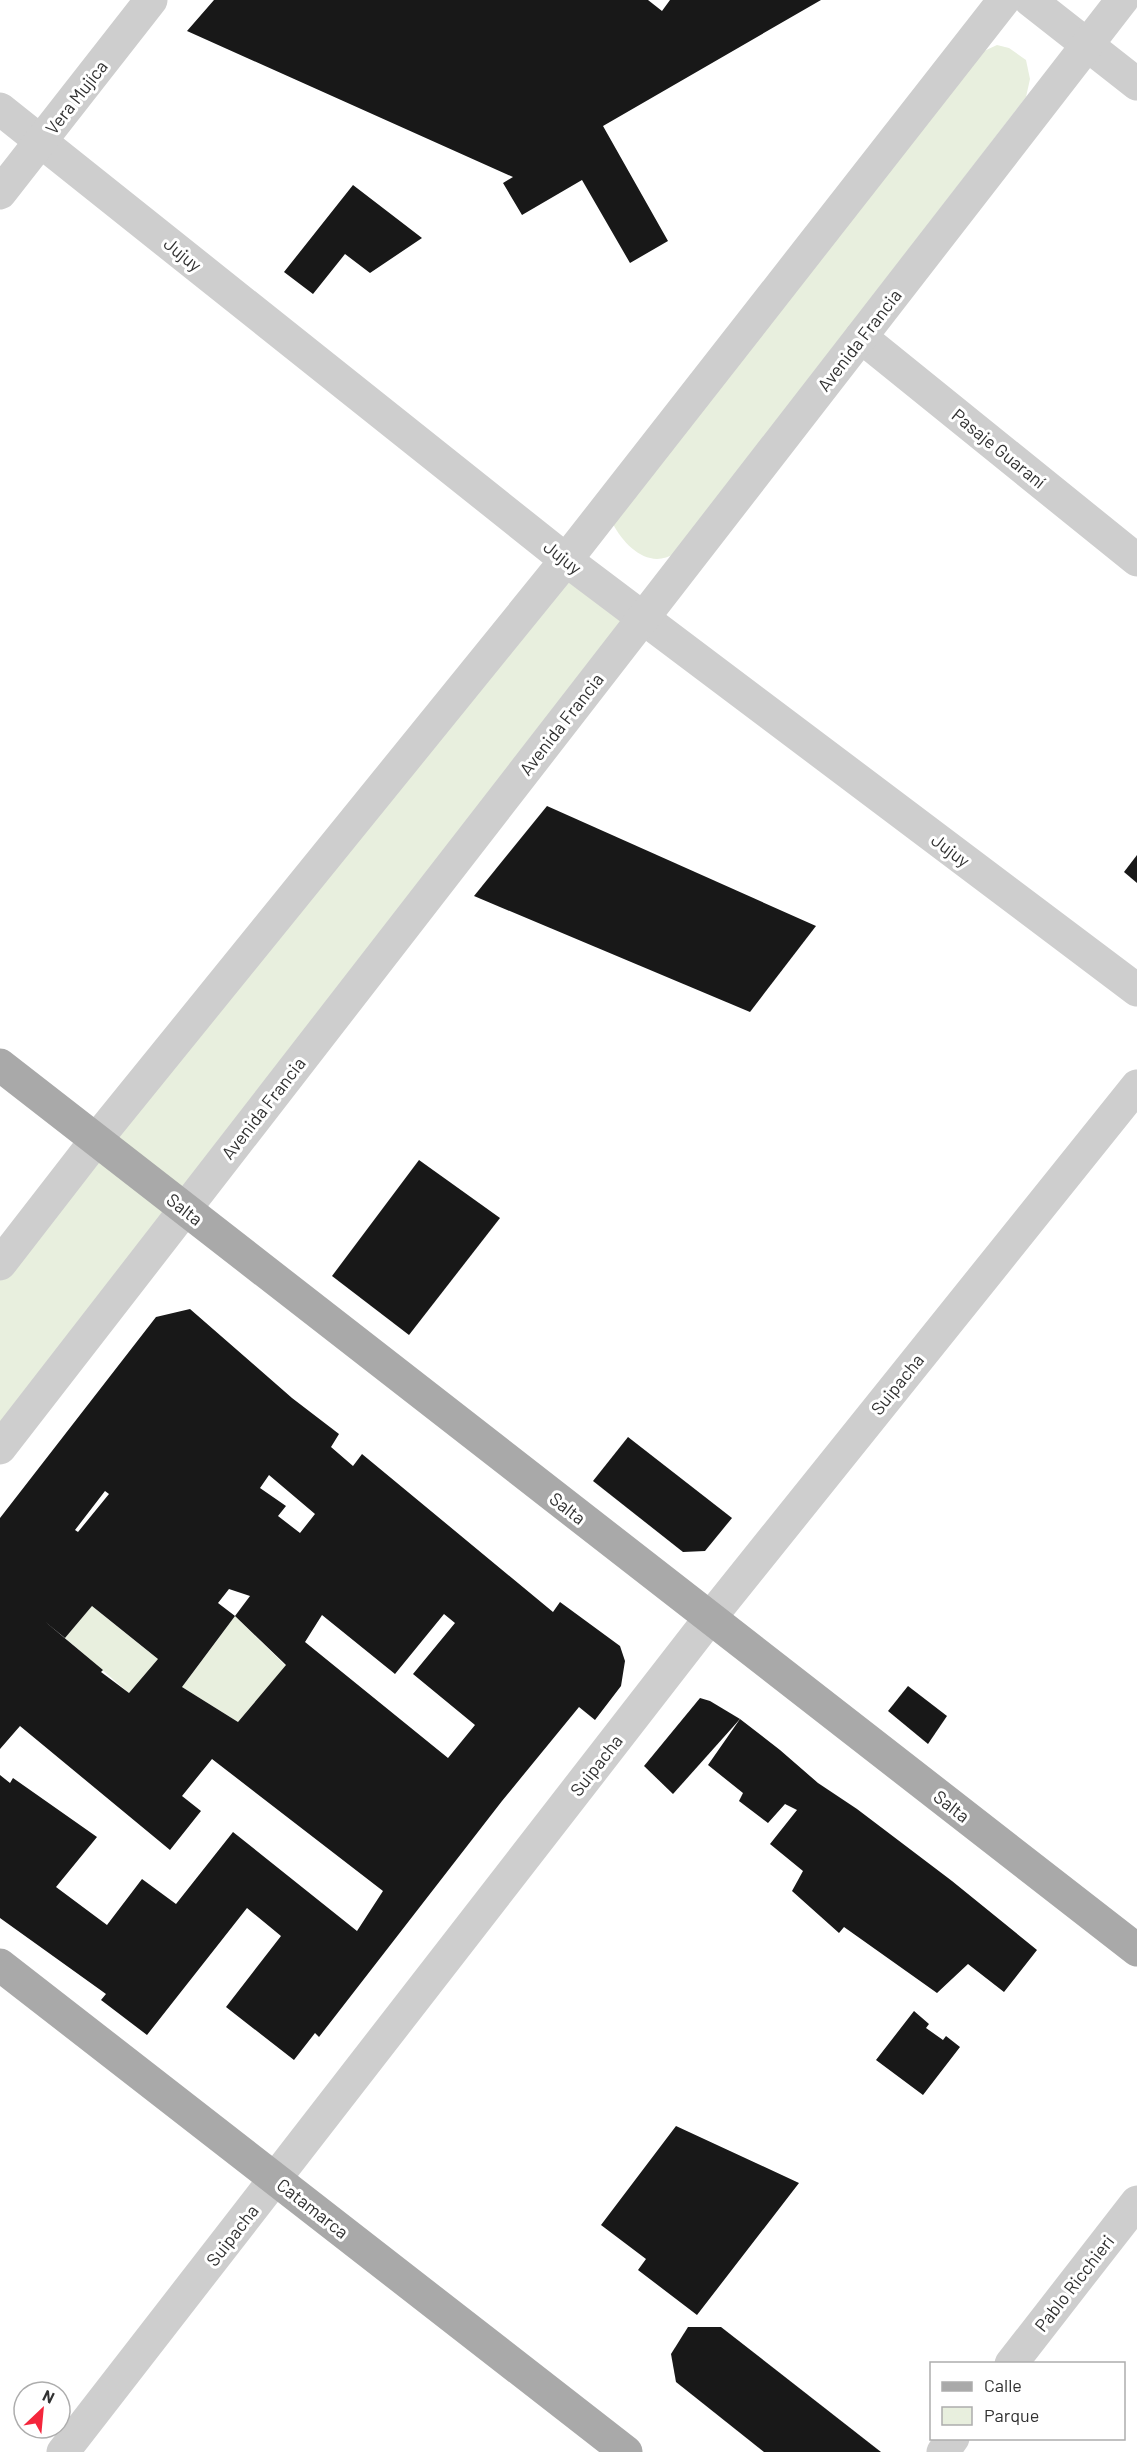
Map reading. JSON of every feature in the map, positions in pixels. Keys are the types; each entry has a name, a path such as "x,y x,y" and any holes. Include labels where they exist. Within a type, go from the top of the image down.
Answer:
{"main road":[{"name":"Salta","path":"0,1065 1137,1950"},
{"name":"Catamarca","path":"0,1965 626,2452"}],"street":[{"name":"Vera Mujíca","path":"0,193 151,0"},
{"path":"0,1264 96,1140 566,560 1004,0"},
{"path":"1030,0 1137,84"},
{"name":"Avenida Francia","path":"0,1448 1122,0"},
{"name":"Jujuy","path":"0,109 566,560 1137,990"},
{"name":"Pasaje Guaraní","path":"861,337 1137,560"},
{"name":"Suipacha","path":"63,2452 710,1618 1137,1086"},
{"name":"Pablo Ricchieri","path":"1013,2362 1137,2202"},
{"path":"943,2452 952,2440"}],"green space":[{"path":"997,45 1009,48 1026,60 1030,79 1026,97 675,553 666,558 656,559 639,554 624,541 613,524 982,52"},
{"path":"566,560 643,618 0,1448 0,1264"},
{"path":"92,1606 159,1660 129,1693 65,1638"},
{"path":"235,1616 286,1666 238,1722 182,1687"}],"building":[{"path":"214,0 648,0 662,11 670,0 821,0 603,126 668,241 630,263 582,180 522,215 503,183 513,177 187,31"},
{"path":"353,185 422,238 370,273 345,254 313,294 284,272"},
{"path":"547,806 816,926 750,1012 474,896"},
{"path":"1137,855 1137,883 1124,872"},
{"path":"419,1160 500,1218 409,1335 332,1276"},
{"path":"190,1309 292,1398 339,1434 331,1447 353,1466 362,1454 553,1612 560,1602 620,1646 625,1661 621,1686 595,1720 579,1707 502,1801 319,2037 315,2033 294,2060 226,2007 281,1936 247,1908 147,2035 101,2000 106,1994 0,1918 0,1775 10,1783 13,1778 97,1837 56,1887 107,1925 142,1879 176,1904 233,1832 357,1931 383,1891 212,1759 182,1796 201,1811 170,1850 20,1726 0,1749 0,1518 156,1317","holes":["269,1475 315,1514 300,1533 278,1516 286,1506 260,1488","105,1491 109,1494 78,1532 75,1530","229,1589 250,1596 235,1616 218,1603","92,1606 158,1659 129,1693 101,1672 103,1670 43,1620 65,1638","444,1614 455,1623 413,1674 475,1725 448,1758 305,1642 322,1615 395,1674","235,1616 286,1665 238,1722 182,1687"]},
{"path":"628,1437 732,1518 705,1551 683,1552 593,1481"},
{"path":"908,1686 947,1716 928,1744 888,1711"},
{"path":"700,1698 710,1701 740,1719 673,1794 644,1766"},
{"path":"740,1719 818,1783 857,1809 952,1881 1037,1950 1004,1992 968,1964 937,1993 844,1927 839,1933 792,1891 803,1871 770,1844 797,1810 785,1804 768,1823 739,1801 743,1793 708,1765"},
{"path":"914,2011 929,2024 926,2028 943,2040 946,2036 960,2047 923,2095 876,2060"},
{"path":"676,2126 799,2183 697,2315 638,2270 646,2259 601,2225"},
{"path":"688,2327 721,2327 881,2452 764,2452 676,2382 671,2354"}]}
